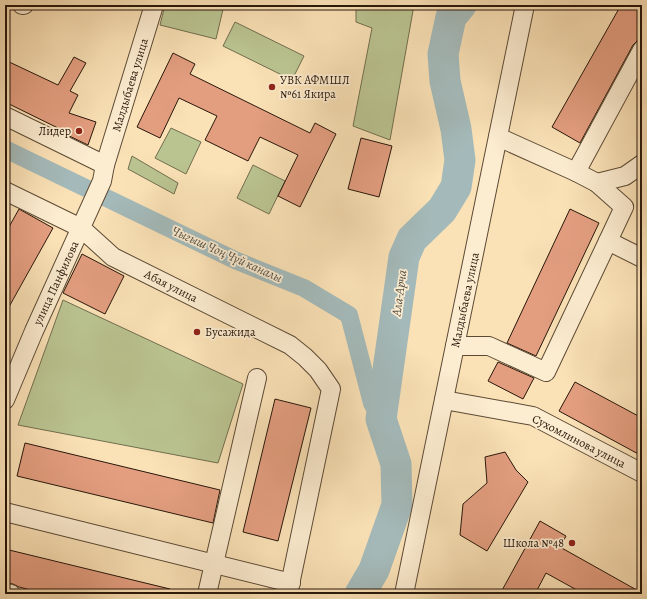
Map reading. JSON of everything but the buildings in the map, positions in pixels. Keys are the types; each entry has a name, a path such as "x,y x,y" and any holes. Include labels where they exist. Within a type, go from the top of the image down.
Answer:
{"street":[{"name":"Малдыбаева улица","path":"104,173 154,5"},
{"name":"Малдыбаева улица","path":"404,594 525,5"},
{"path":"576,172 642,50"},
{"path":"5,116 104,173"},
{"path":"455,346 489,346 546,372 624,207 597,183 498,137"},
{"path":"597,183 625,176 642,164"},
{"name":"улица Панфилова","path":"5,400 104,173"},
{"name":"Абая улица","path":"5,191 81,228 113,257 290,345 318,370 331,389 289,588"},
{"path":"608,241 642,258"},
{"path":"207,594 257,378"},
{"name":"Сухомлинова улица","path":"444,400 533,416 642,473"},
{"path":"5,512 214,564 289,588"},
{"path":"5,592 11,594"}],"green space":[{"path":"165,5 224,5 216,39 160,25"},
{"path":"356,5 414,5 390,140 353,126 372,28 356,22"},
{"path":"235,22 304,56 292,80 223,46"},
{"path":"171,128 201,142 186,174 155,158"},
{"path":"132,156 178,183 174,194 128,169"},
{"path":"253,165 285,181 269,214 237,198"},
{"path":"63,300 243,384 218,463 18,425"}],"waterway":[{"name":"Ала-Арча","path":"360,594 374,570 397,505 396,464 381,419 404,257 412,239 442,210 456,187 460,160 456,129 445,81 443,54 451,17 461,5"},
{"name":"Чыгыш Чоң Чүй каналы","path":"5,149 237,261 304,288 349,315 372,403 381,419"}],"place":[{"name":"УВК АФМШЛ №61 Якира","path":"272,87"},
{"name":"Лидер","path":"79,131"},
{"name":"Бусажида","path":"197,332"},
{"name":"Школа №48","path":"572,543"}]}
